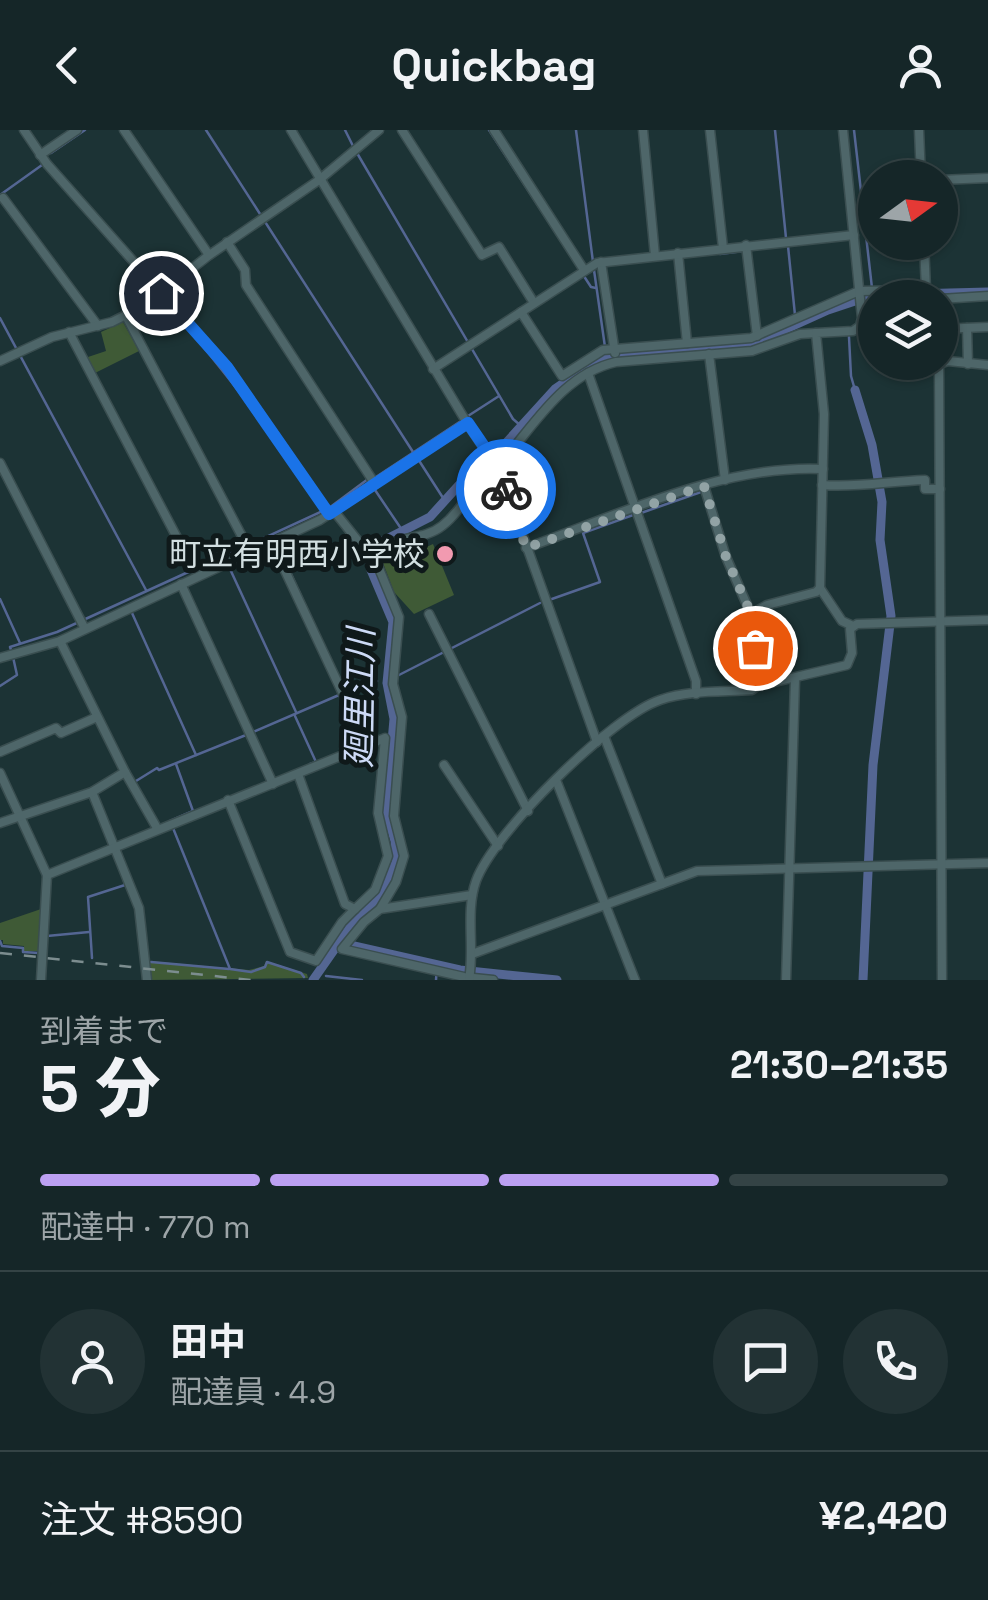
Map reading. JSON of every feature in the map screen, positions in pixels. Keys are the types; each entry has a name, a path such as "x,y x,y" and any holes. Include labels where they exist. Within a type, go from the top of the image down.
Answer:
{"street":[{"path":"24,130 159,294 227,367 329,511 365,548 378,551 390,542 424,535 443,525 493,461 544,409 612,353 709,354 752,350 800,334 858,329"},
{"path":"40,154 77,130"},
{"path":"124,130 207,257"},
{"path":"291,130 433,369 493,461 600,739 662,884"},
{"path":"0,361 69,332 126,316 319,180 379,130"},
{"path":"402,130 482,256 498,247 534,302"},
{"path":"494,130 589,268 612,353"},
{"path":"643,130 655,256"},
{"path":"710,130 720,248"},
{"path":"843,130 858,280"},
{"path":"919,130 920,160"},
{"path":"958,179 988,178"},
{"path":"3,198 98,326"},
{"path":"433,369 589,268 678,253 854,235"},
{"path":"228,242 245,270 246,285 373,483"},
{"path":"746,246 757,336"},
{"path":"678,253 685,344"},
{"path":"520,312 562,376 612,353 757,336 858,290"},
{"path":"958,298 988,296"},
{"path":"126,316 246,544"},
{"path":"958,328 988,327"},
{"path":"967,328 968,364"},
{"path":"69,332 193,568"},
{"path":"816,333 824,414 820,588 842,620 853,626 988,620"},
{"path":"709,354 725,480"},
{"path":"942,980 939,364 988,365"},
{"path":"588,373 696,682 696,694"},
{"path":"8,656 60,640 82,623 272,542 416,457 465,420"},
{"path":"0,462 82,623"},
{"path":"526,548 725,480 778,469 822,469"},
{"path":"822,485 847,488 925,480 925,488 940,489"},
{"path":"704,486 726,557 751,614 757,686"},
{"path":"272,542 367,745"},
{"path":"378,551 378,566 400,617 394,675 402,717 394,816 404,856 396,882 380,910 342,949 469,979 493,980"},
{"path":"181,584 273,784"},
{"path":"751,614 767,604 820,588"},
{"path":"428,614 528,811"},
{"path":"469,979 472,895 477,877 528,811 600,739 646,705 663,698 752,690 847,665 851,660 849,634 853,626"},
{"path":"60,640 124,772 157,828"},
{"path":"786,980 794,680"},
{"path":"0,752 56,728 61,733 97,717"},
{"path":"47,876 157,828 385,738 378,813 388,856 375,890 342,922 316,961 290,952 228,800"},
{"path":"444,765 498,846"},
{"path":"0,822 93,793 124,772"},
{"path":"0,774 47,876 41,980"},
{"path":"296,774 345,904 355,908"},
{"path":"556,780 635,980"},
{"path":"93,793 139,908 147,980"},
{"path":"472,954 697,870 942,861 988,863"},
{"path":"380,910 472,895"},
{"path":"342,922 351,938"}],"green space":[{"path":"123,322 139,351 93,374 85,358 106,351 101,332"},
{"path":"410,544 422,549 433,544 454,595 414,614 394,592 383,563 387,554"},
{"path":"44,908 39,951 3,944 0,923"},
{"path":"149,961 249,970 264,966 266,961 307,974 308,978 149,980"}],"waterway":[{"path":"51,153 85,130"},
{"path":"206,130 413,452"},
{"path":"345,130 353,146"},
{"path":"489,130 591,287 596,288"},
{"path":"576,130 593,262"},
{"path":"775,130 786,238"},
{"path":"854,130 871,280"},
{"path":"357,153 520,425"},
{"path":"0,195 42,165"},
{"path":"78,204 155,292"},
{"path":"788,246 796,325"},
{"path":"720,251 743,251"},
{"path":"594,270 605,347"},
{"name":"廻里江川","path":"313,980 355,920 380,898 396,862 395,841 386,811 394,719 387,683 393,622 371,570 373,546 430,517 555,389 600,358 755,343 828,310 873,295 988,292"},
{"path":"0,318 146,590"},
{"path":"194,335 245,399"},
{"path":"849,337 855,390"},
{"path":"855,390 872,445 882,502 880,540 891,616 873,765 863,980"},
{"path":"468,416 499,396"},
{"path":"376,477 461,421"},
{"path":"418,459 445,501"},
{"path":"251,544 329,508 368,479"},
{"path":"375,490 402,530"},
{"path":"641,513 701,492"},
{"path":"549,600 600,582 583,533 633,515"},
{"path":"278,546 313,622"},
{"path":"11,650 10,647 57,632 243,547"},
{"path":"224,556 296,712"},
{"path":"0,599 20,643"},
{"path":"399,675 540,603"},
{"path":"132,613 196,755"},
{"path":"0,686 17,675 13,657"},
{"path":"347,692 377,681"},
{"path":"253,732 339,695"},
{"path":"295,716 316,762 310,764"},
{"path":"136,781 157,768 246,735"},
{"path":"170,821 193,811 176,764"},
{"path":"173,828 230,969 251,972 265,967 267,962 304,977"},
{"path":"92,958 88,897 125,885 123,877"},
{"path":"47,936 89,932"},
{"path":"342,937 354,946 460,970 557,980"},
{"path":"0,941 2,946 39,953"},
{"path":"151,962 229,969"},
{"path":"436,980 437,965"},
{"path":"326,976 362,980"}],"railway":[{"path":"0,953 251,980"}],"way so far":[{"path":"506,489 526,548 704,486 726,557 751,614 755,648"}],"place":[{"name":"町立有明西小学校","path":"445,554"}],"route":[{"path":"161,293 227,367 329,514 468,423 496,464 506,489"}]}
